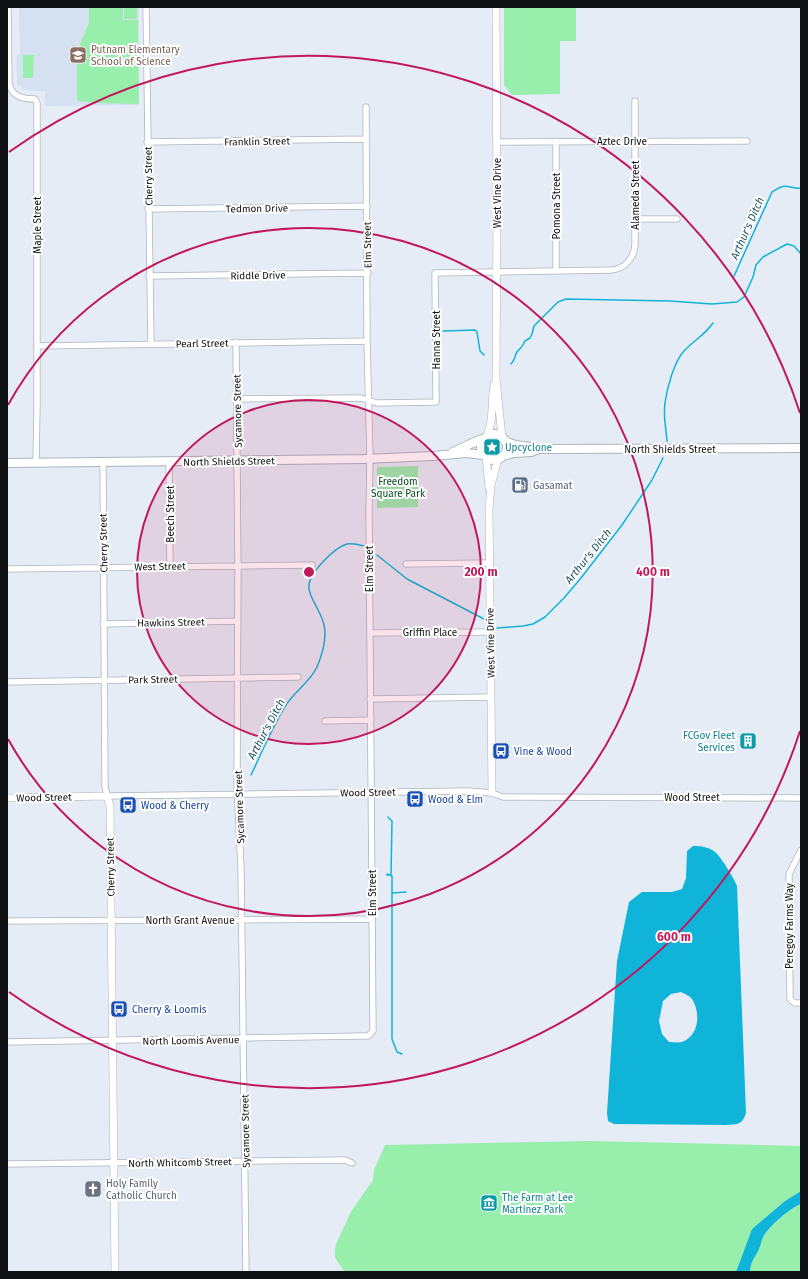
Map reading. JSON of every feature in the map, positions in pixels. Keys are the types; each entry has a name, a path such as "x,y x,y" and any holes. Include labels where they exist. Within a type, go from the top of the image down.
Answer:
{"main road":[{"path":"493,434 504,439 506,448 500,457 492,459 485,456 481,447 485,437 493,434"},
{"name":"North Shields Street","path":"450,454 485,437"},
{"name":"North Shields Street","path":"504,439 516,445 532,446 539,449"},
{"name":"North Shields Street","path":"500,457 514,453 531,452 539,449 672,450 801,448"},
{"name":"North Shields Street","path":"7,463 370,459 472,453 485,456"}],"street":[{"name":"Cherry Street","path":"146,7 151,344"},
{"name":"West Vine Drive","path":"496,7 496,379 504,439"},
{"name":"Maple Street","path":"8,10 9,91 27,99 35,99 36,103 36,462"},
{"name":"Alameda Street","path":"628,262 634,251 635,101"},
{"name":"Elm Street","path":"366,107 368,273 367,341 370,459 370,720 373,1031"},
{"name":"Franklin Street","path":"147,142 366,139"},
{"name":"Aztec Drive","path":"497,142 747,141"},
{"name":"Pomona Street","path":"556,142 556,271"},
{"name":"Tedmon Drive","path":"148,209 367,206"},
{"path":"635,219 677,219"},
{"name":"Hanna Street","path":"237,399 361,398 377,403 436,402 435,273 614,270 621,268 628,262"},
{"name":"Riddle Drive","path":"149,276 368,273"},
{"name":"Pearl Street","path":"37,346 367,341"},
{"name":"Sycamore Street","path":"236,342 238,460 238,794 242,919 246,1272"},
{"name":"West Vine Drive","path":"485,437 491,426 492,396 496,379"},
{"name":"West Vine Drive","path":"485,456 490,493 489,563 492,793"},
{"name":"West Vine Drive","path":"490,493 500,457"},
{"name":"Beech Street","path":"169,461 170,566"},
{"name":"Cherry Street","path":"102,462 105,787 110,806 115,1272"},
{"path":"406,564 489,563"},
{"name":"West Street","path":"7,569 104,566 312,565"},
{"name":"Hawkins Street","path":"103,624 238,621"},
{"name":"Griffin Place","path":"370,633 490,632"},
{"name":"Park Street","path":"7,682 298,677"},
{"path":"370,699 491,697"},
{"path":"325,721 370,720"},
{"name":"Wood Street","path":"7,798 469,791 492,793 503,797 801,798"},
{"name":"Peregoy Farms Way","path":"798,1003 790,999 789,990 788,874 801,850"},
{"name":"North Grant Avenue","path":"7,921 372,919"},
{"name":"North Loomis Avenue","path":"7,1042 363,1036 371,1034 373,1031"},
{"name":"North Whitcomb Street","path":"7,1164 345,1160 352,1163"}],"shaded area":[{"name":"Putnam Elementary School of Science","path":"19,7 139,7 139,105 45,106 45,91 30,91 23,89 17,84 16,57 20,50"}],"green space":[{"path":"89,7 123,7 123,20 138,20 139,104 78,101 77,49 89,23"},
{"path":"124,7 137,7 137,19 124,19"},
{"path":"504,7 576,8 576,41 560,41 560,94 512,95 504,85"},
{"path":"23,55 34,55 33,78 23,78"},
{"name":"Freedom Square Park","path":"418,466 418,507 377,508 377,468"},
{"path":"590,1141 801,1146 801,1191 785,1201 752,1229 736,1272 345,1272 335,1258 336,1244 352,1210 373,1180 374,1170 385,1145"},
{"path":"801,1204 801,1272 750,1272 752,1263 766,1232 780,1218"}],"water":[{"path":"693,846 705,847 713,850 724,863 737,886 746,1113 741,1122 730,1125 614,1124 608,1121 607,1113 617,961 629,902 642,892 672,892 682,889 686,878 687,851","holes":["681,992 689,996 695,1005 697,1011 697,1024 692,1035 688,1039 682,1042 669,1042 662,1034 659,1021 663,1001 671,994"]},
{"path":"801,1191 801,1204 780,1218 770,1227 763,1237 760,1248 752,1263 750,1272 736,1272 752,1229 785,1201"}],"waterway":[{"name":"Arthur's Ditch","path":"734,276 772,192 784,186 801,188"},
{"path":"511,364 514,361 516,353 525,341 530,338 534,326 558,302 566,299 670,301 712,304 737,302 744,297 753,277 756,265 763,257 787,244 794,246 801,254"},
{"name":"Arthur's Ditch","path":"667,441 664,408 667,390 674,368 684,351 713,323"},
{"path":"443,331 475,330 477,332 480,351 484,355"},
{"name":"Arthur's Ditch","path":"497,628 533,624 545,617 564,598 622,525 652,480 663,458"},
{"name":"Arthur's Ditch","path":"251,775 281,713 314,672 321,657 324,646 325,630 322,618 310,593 310,581 313,574 330,555 342,546 347,544 365,546"},
{"name":"Arthur's Ditch","path":"377,555 407,579 484,619"},
{"path":"388,817 392,821 391,875"},
{"path":"387,874 392,876 392,1039 397,1052 402,1054"},
{"path":"392,893 406,892"}],"place":[{"name":"Putnam Elementary School of Science","path":"78,55"},
{"name":"Upcyclone","path":"492,447"},
{"name":"Gasamat","path":"520,485"},
{"name":"FCGov Fleet Services","path":"748,741"},
{"name":"Vine & Wood","path":"501,751"},
{"name":"Wood & Elm","path":"415,799"},
{"name":"Wood & Cherry","path":"128,805"},
{"name":"Cherry & Loomis","path":"119,1009"},
{"name":"Holy Family Catholic Church","path":"93,1189"},
{"name":"The Farm at Lee Martinez Park","path":"489,1203"}]}
